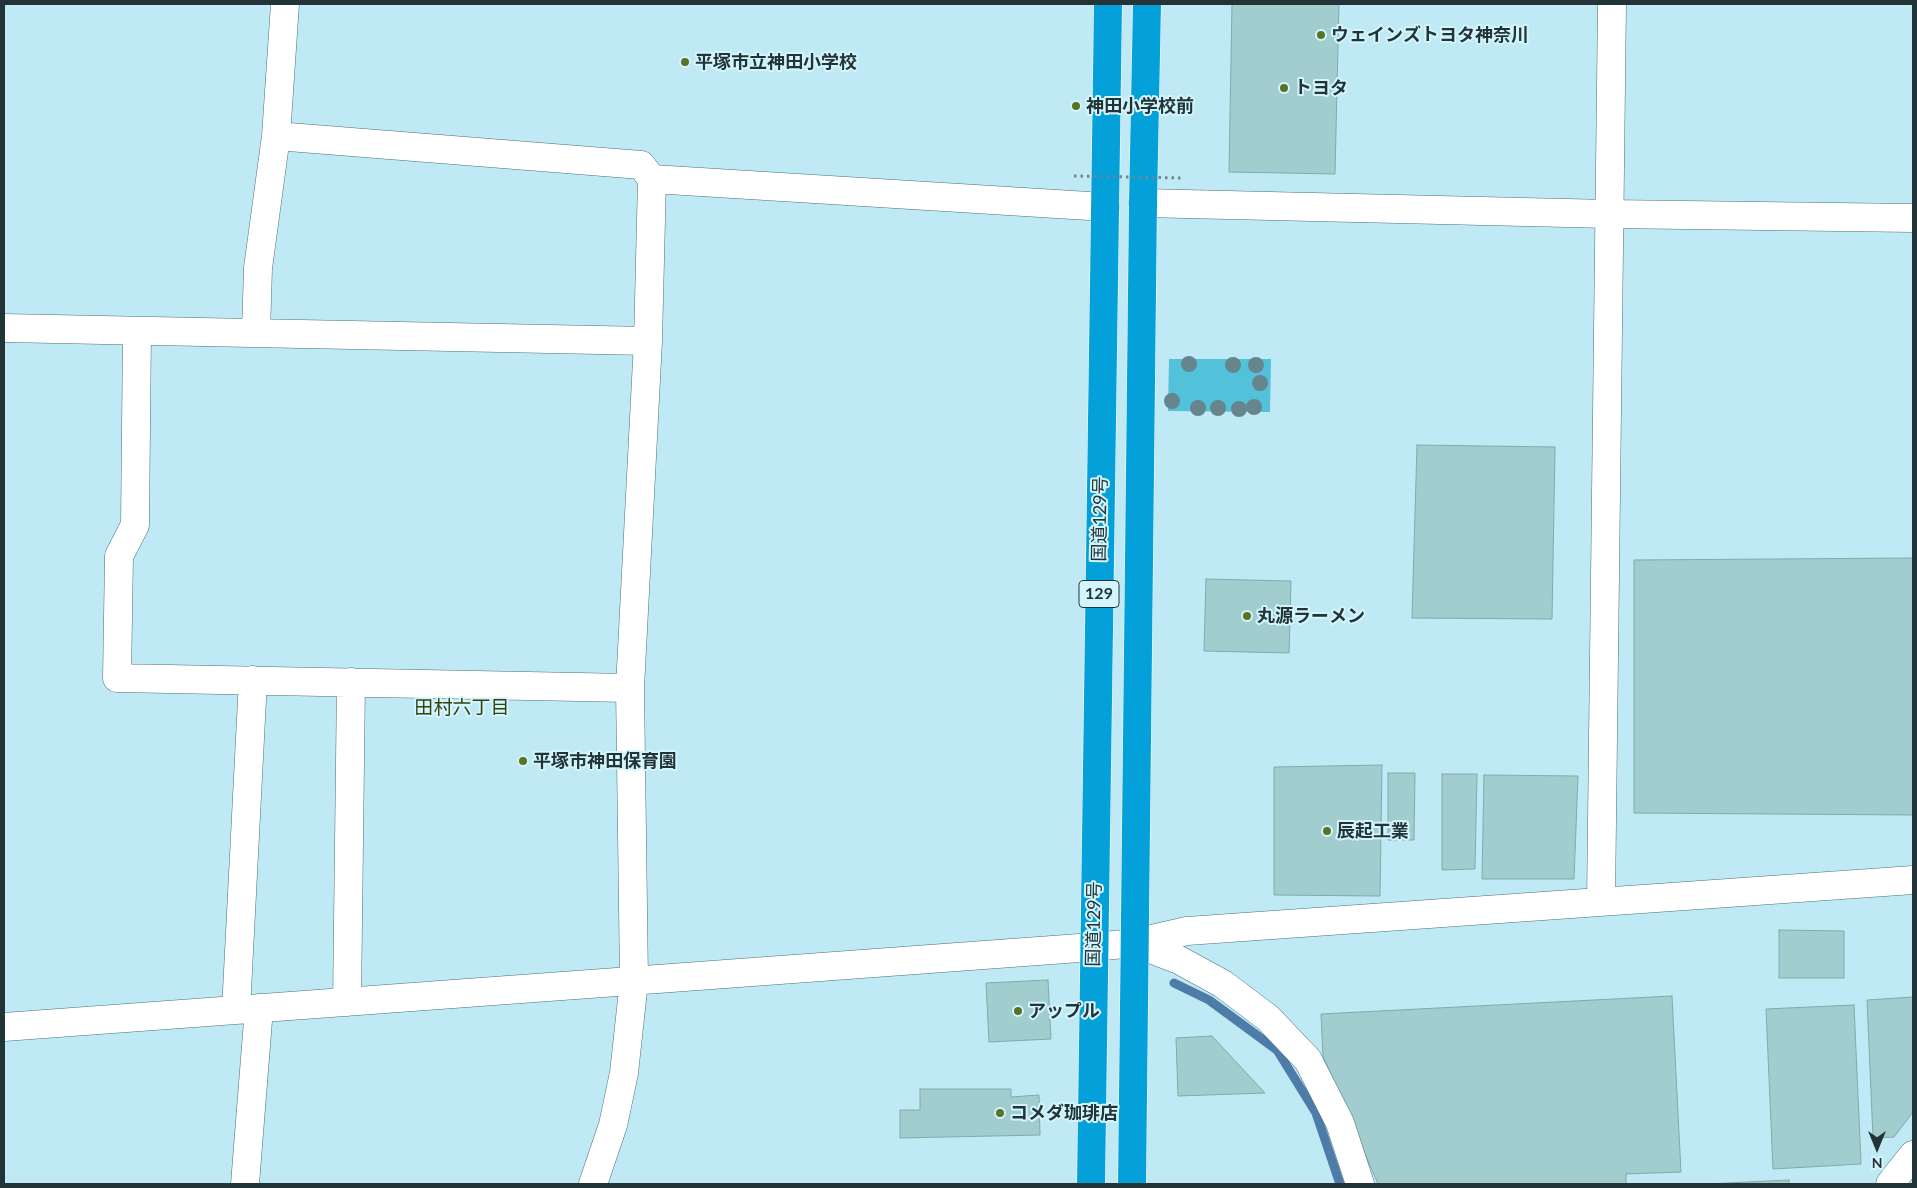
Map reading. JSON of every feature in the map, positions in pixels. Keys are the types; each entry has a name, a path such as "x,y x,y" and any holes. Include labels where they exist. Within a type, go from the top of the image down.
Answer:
{"highway":[{"name":"国道129号","path":"1091,1184 1108,4"},
{"name":"129","path":"1132,1184 1142,203 1147,4"}],"street":[{"path":"256,333 258,268 276,136 285,4"},
{"path":"1601,901 1612,4"},
{"path":"276,136 641,165 652,179 648,341 630,688 634,981 624,1073 613,1125 593,1184"},
{"path":"652,179 1105,207"},
{"path":"1142,203 1609,214 1913,218"},
{"path":"4,328 648,341"},
{"path":"137,331 135,525 119,556 117,678 630,688"},
{"path":"245,1184 253,680"},
{"path":"347,1002 351,682"},
{"path":"4,1027 1093,948 1135,943 1187,931 1913,880"},
{"path":"1135,943 1179,960 1223,984 1268,1018 1308,1060 1340,1123 1360,1184"},
{"path":"1890,1184 1913,1155"}],"path":[{"path":"1074,176 1184,178"}],"shaded area":[{"path":"1169,359 1271,359 1270,412 1168,411"}],"building":[{"name":"トヨタ","path":"1232,4 1339,4 1335,174 1229,172"},
{"path":"1417,445 1555,447 1552,619 1412,618"},
{"path":"1913,558 1913,815 1634,813 1634,560"},
{"name":"丸源ラーメン","path":"1206,579 1291,581 1289,653 1204,651"},
{"name":"辰起工業","path":"1382,765 1380,896 1274,895 1274,767"},
{"path":"1388,773 1415,773 1414,840 1388,840"},
{"path":"1442,774 1477,774 1475,869 1442,870"},
{"path":"1484,775 1578,776 1574,879 1482,879"},
{"path":"1779,930 1844,931 1844,978 1779,978"},
{"name":"アップル","path":"1048,980 1051,1039 989,1042 986,983"},
{"path":"1672,996 1681,1172 1626,1174 1626,1184 1378,1184 1323,1056 1321,1014"},
{"path":"1913,997 1913,1112 1894,1137 1873,1138 1867,1000"},
{"path":"1854,1005 1861,1164 1773,1169 1766,1009"},
{"path":"1212,1036 1265,1093 1178,1096 1176,1038"},
{"path":"920,1089 1011,1089 1011,1097 1039,1095 1040,1135 900,1138 900,1110 920,1110"},
{"path":"1789,1180 1789,1184 1706,1184"}],"waterway":[{"path":"1174,983 1209,1000 1277,1050 1316,1113 1340,1184"}],"place":[{"name":"ウェインズトヨタ神奈川","path":"1321,35"},
{"name":"平塚市立神田小学校","path":"685,62"},
{"name":"トヨタ","path":"1284,88"},
{"name":"神田小学校前","path":"1076,106"},
{"name":"丸源ラーメン","path":"1247,616"},
{"name":"平塚市神田保育園","path":"523,761"},
{"name":"辰起工業","path":"1327,831"},
{"name":"アップル","path":"1018,1011"},
{"name":"コメダ珈琲店","path":"1000,1113"}],"district":[{"name":"田村六丁目","path":"462,708"}]}
